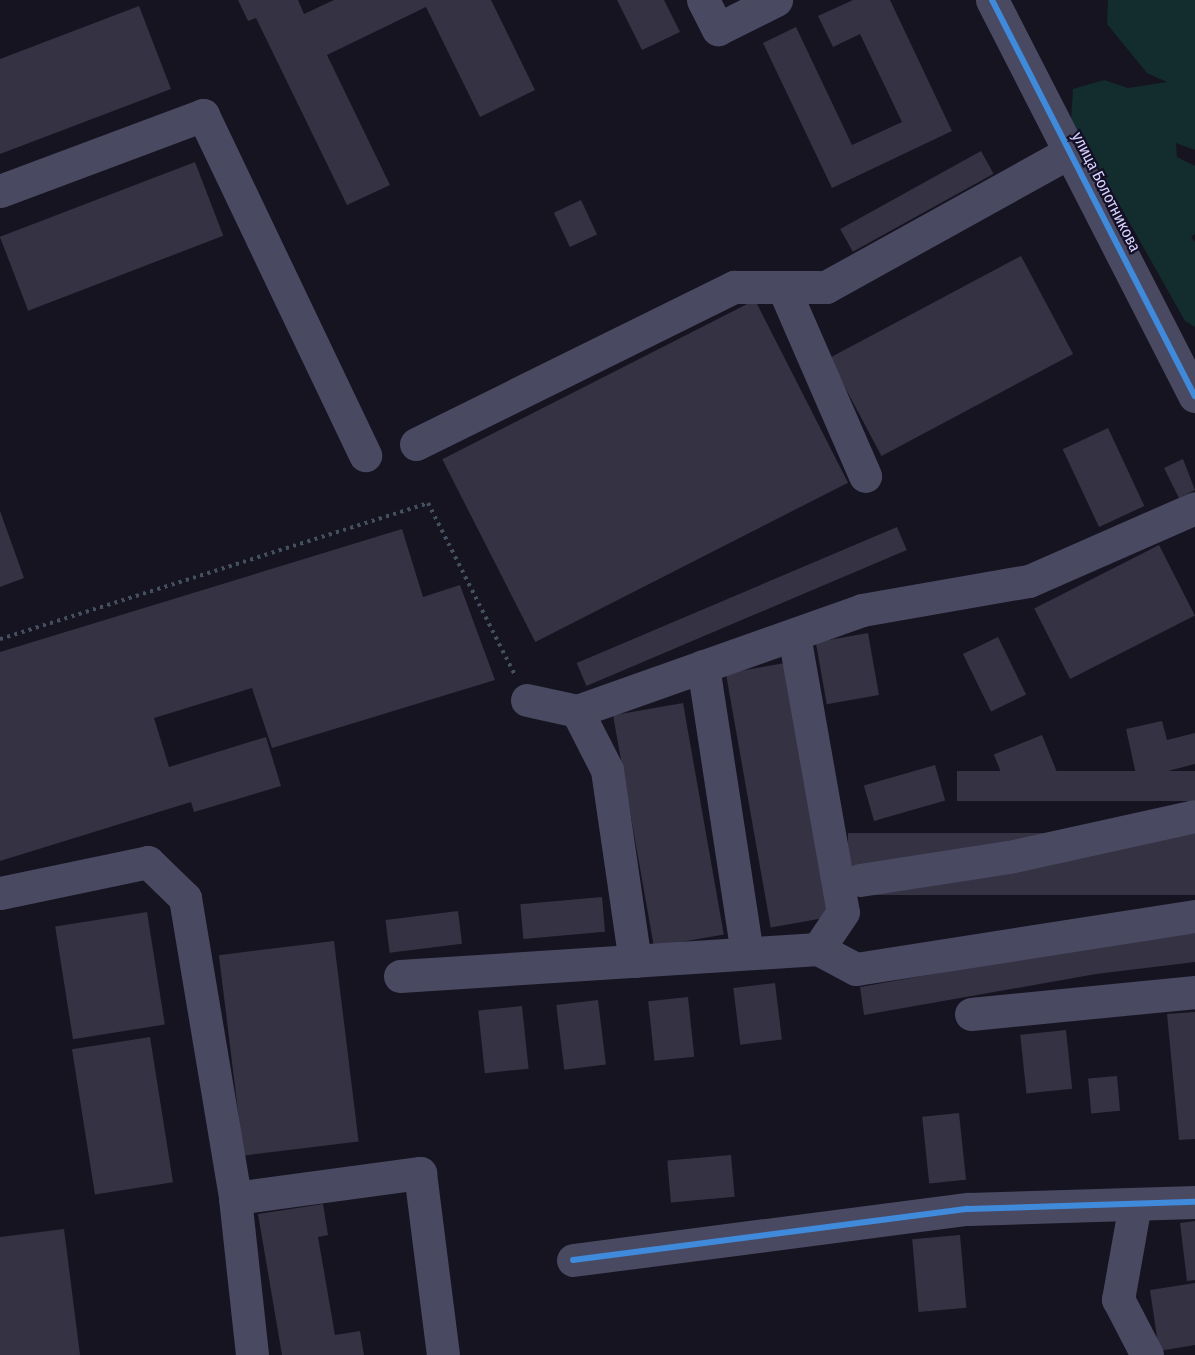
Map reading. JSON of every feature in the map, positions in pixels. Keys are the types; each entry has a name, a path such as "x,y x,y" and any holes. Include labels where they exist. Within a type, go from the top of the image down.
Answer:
{"street":[{"path":"703,0 718,29 776,0"},
{"name":"улица Болотникова","path":"992,0 1195,396"},
{"path":"0,191 203,115 365,455"},
{"path":"416,444 734,286 826,287 1070,152"},
{"path":"783,287 865,476"},
{"path":"527,700 577,711 862,610 1029,581 1195,507"},
{"path":"794,635 843,912 818,948"},
{"path":"703,666 747,953"},
{"path":"577,711 607,770 635,961"},
{"path":"860,880 1009,857 1195,816"},
{"path":"0,893 148,862 184,898 235,1198 252,1355"},
{"path":"400,976 818,948 856,969 1195,916"},
{"path":"971,1014 1195,992"},
{"path":"235,1198 420,1173 443,1355"},
{"path":"573,1260 968,1209 1195,1202"},
{"path":"1135,1204 1118,1299 1147,1355"}],"path":[{"path":"0,639 428,503 527,700"}],"green space":[{"path":"1108,0 1195,0 1195,150 1176,143 1177,157 1195,166 1195,234 1191,237 1195,242 1195,327 1185,321 1071,119 1073,89 1104,80 1128,88 1167,82 1147,73 1107,24"}],"building":[{"path":"238,0 298,0 304,14 334,0 491,0 535,90 480,117 426,7 327,55 390,185 347,205 256,18 248,21"},
{"path":"617,0 664,0 680,32 642,50"},
{"path":"853,0 890,0 952,131 832,188 763,43 796,27 852,145 902,122 860,34 833,47 818,16"},
{"path":"139,6 171,89 0,154 0,59"},
{"path":"981,151 994,174 853,252 840,229"},
{"path":"195,162 223,236 28,311 0,237"},
{"path":"581,200 597,234 570,247 554,213"},
{"path":"1021,256 1073,354 882,456 829,358"},
{"path":"755,300 848,483 535,642 442,459"},
{"path":"1108,428 1144,506 1099,527 1063,449"},
{"path":"1183,459 1195,490 1179,498 1164,468"},
{"path":"0,511 24,578 0,587"},
{"path":"897,527 907,550 586,686 577,663"},
{"path":"402,529 423,597 460,585 495,680 272,748 252,688 154,718 169,767 266,737 281,786 194,812 191,802 0,861 0,652"},
{"path":"1159,545 1195,615 1070,679 1034,609"},
{"path":"868,633 879,695 827,704 816,642"},
{"path":"998,637 1026,695 991,712 963,654"},
{"path":"785,663 830,917 771,927 726,673"},
{"path":"683,703 724,934 654,947 613,715"},
{"path":"1162,721 1167,740 1195,733 1195,764 1137,779 1126,729"},
{"path":"1042,735 1058,774 1010,793 994,754"},
{"path":"935,765 945,801 874,821 864,785"},
{"path":"957,771 1195,771 1195,801 957,801"},
{"path":"848,833 1195,833 1195,895 848,895"},
{"path":"602,897 605,932 523,939 520,904"},
{"path":"458,911 462,944 390,953 386,920"},
{"path":"147,912 165,1025 73,1039 55,927"},
{"path":"1195,933 1195,962 1096,974 864,1015 860,987 1091,946"},
{"path":"334,941 359,1141 243,1156 219,955"},
{"path":"775,983 782,1040 740,1045 733,988"},
{"path":"688,997 694,1057 654,1061 648,1001"},
{"path":"598,1000 606,1065 564,1070 556,1005"},
{"path":"522,1006 529,1069 485,1073 478,1011"},
{"path":"1195,1012 1195,1139 1179,1140 1167,1014"},
{"path":"1066,1030 1072,1089 1026,1093 1020,1035"},
{"path":"150,1037 173,1182 95,1195 72,1049"},
{"path":"1117,1076 1120,1111 1091,1113 1088,1079"},
{"path":"959,1113 966,1180 929,1184 922,1117"},
{"path":"731,1155 735,1197 671,1202 667,1161"},
{"path":"323,1204 328,1235 318,1237 335,1335 360,1331 364,1355 282,1355 258,1214"},
{"path":"1195,1221 1195,1280 1187,1281 1180,1223"},
{"path":"64,1229 80,1355 0,1355 0,1237"},
{"path":"960,1235 966,1308 919,1312 912,1239"},
{"path":"1195,1283 1195,1345 1159,1351 1150,1290"}],"cycle path":[{"path":"992,0 1195,396"},
{"path":"573,1260 968,1209 1195,1202"}]}
